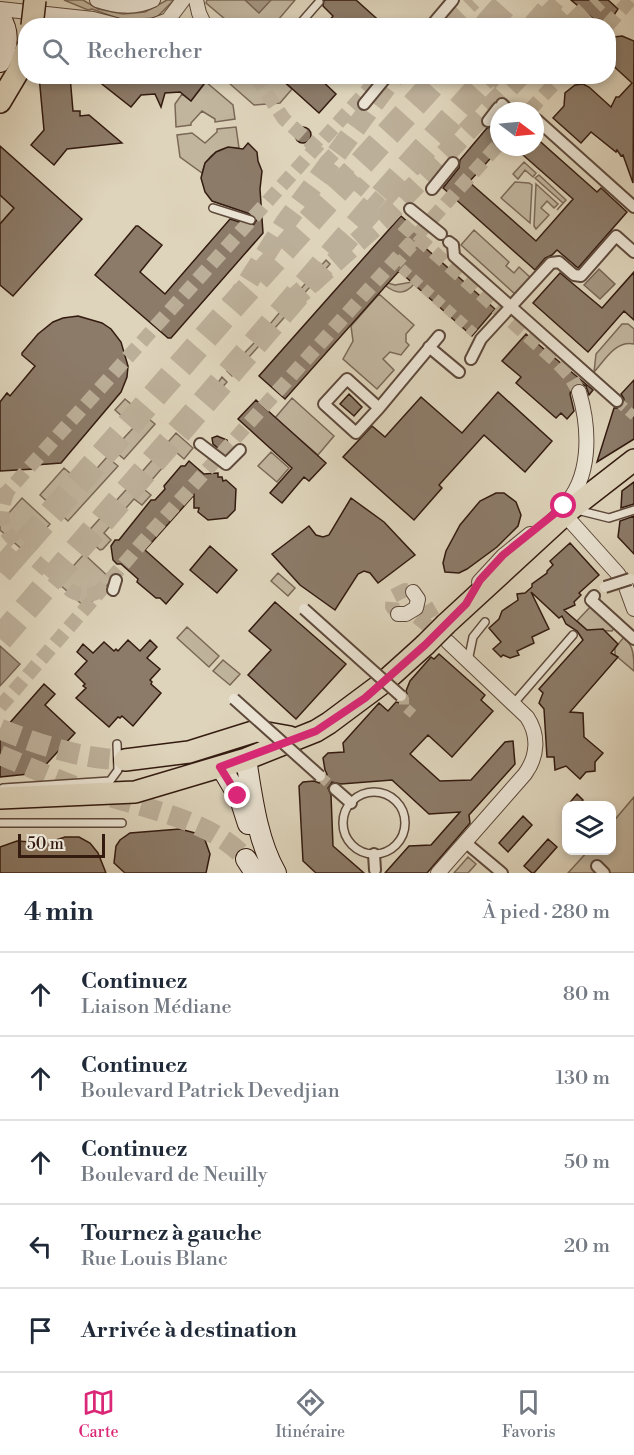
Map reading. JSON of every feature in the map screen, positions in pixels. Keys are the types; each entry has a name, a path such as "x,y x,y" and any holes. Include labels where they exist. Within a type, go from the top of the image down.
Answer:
{"main road":[{"path":"33,18 35,0"},
{"path":"0,17 6,28 7,41 0,62"},
{"path":"4,96 18,67"},
{"path":"0,798 125,793 246,759 290,737 316,731 340,716 384,682 425,645 447,633 466,604 568,512 634,460"},
{"path":"121,752 189,752 256,731 290,737"},
{"path":"246,759 262,837 276,873"},
{"path":"220,767 241,801 266,873"}],"street":[{"path":"97,0 109,4 133,6 153,0"},
{"path":"170,18 183,0"},
{"path":"196,0 201,18"},
{"path":"438,18 453,0"},
{"path":"0,9 84,18"},
{"path":"364,104 380,84"},
{"path":"544,124 634,207"},
{"path":"432,189 453,163"},
{"path":"410,209 436,230 423,235"},
{"path":"471,359 478,336 550,263 560,262 574,275 581,276 616,236 634,252"},
{"path":"449,242 453,245 454,256 617,401"},
{"path":"379,408 347,379 324,404 356,433 379,408 439,336"},
{"path":"429,347 459,372"},
{"path":"466,604 480,580 503,555 564,506 575,492 582,472 587,441 586,418 579,392"},
{"path":"200,444 225,464 240,450"},
{"path":"568,512 618,574 626,587 634,609"},
{"path":"605,587 632,579"},
{"path":"594,596 591,600 634,639"},
{"path":"304,609 401,696"},
{"path":"438,873 523,776 532,762 536,744 534,728 527,717 468,661 447,633"},
{"path":"234,699 320,776"},
{"path":"335,789 351,804"},
{"path":"465,842 502,873"},
{"path":"374,854 375,870"}],"lane":[{"path":"305,18 319,2"},
{"path":"213,208 251,219"},
{"path":"568,512 609,518 634,510"},
{"path":"468,661 473,637 485,622"},
{"path":"514,703 573,635"},
{"path":"245,718 264,721 290,737"},
{"path":"0,788 110,781 118,770 121,752"},
{"path":"381,793 392,798 402,811 405,827 399,842 386,852 374,854 360,851 347,838 344,820 351,804 364,794 381,793"},
{"path":"0,823 122,823"}],"shaded area":[{"path":"64,0 83,0 98,9 123,14 145,12 167,0 174,0 156,18 117,18 92,9 88,10"},
{"path":"207,0 295,0 280,18 224,18 206,3"},
{"path":"245,0 271,0 259,13"},
{"path":"204,84 208,84 233,105 235,119 215,122 215,119 202,111 191,125 176,127 175,104 182,94 191,101"},
{"path":"230,84 286,84 292,89 280,103 254,105"},
{"path":"236,127 239,148 226,148 215,153 207,161 202,173 180,157 177,135 192,133 205,143 217,132 217,129"},
{"path":"524,162 536,173 533,177 525,170 518,179 513,174"},
{"path":"539,175 566,200 557,210 563,203 535,178"},
{"path":"515,182 532,185 530,223 501,198"},
{"path":"536,184 558,204 554,208 547,201 541,208 549,215 536,229 534,226"},
{"path":"0,195 14,208 0,224"},
{"path":"474,230 509,262 506,266 514,273 519,267 531,278 516,295 461,245"},
{"path":"326,260 330,264 295,304 291,300"},
{"path":"599,269 615,284 600,299 584,285"},
{"path":"412,282 414,284 411,288 404,292 393,291 386,286 388,283 395,285"},
{"path":"379,294 414,325 406,334 406,342 409,345 401,355 390,352 383,359 394,370 377,389 343,359 353,341 351,326"},
{"path":"285,306 290,311 232,376 227,371"},
{"path":"622,324 628,324 634,329 634,344 616,348 594,372 596,354"},
{"path":"222,377 227,382 208,403 203,398 213,390"},
{"path":"292,398 334,436 318,455 275,418"},
{"path":"125,399 155,424 124,459 113,450 134,427 115,410"},
{"path":"176,433 193,448 184,459 176,452 150,482 140,474"},
{"path":"271,452 289,468 277,482 258,466"},
{"path":"107,457 118,466 68,521 40,495 64,468 83,484"},
{"path":"134,481 151,495 142,505 134,499 104,533 111,540 100,550 84,536"},
{"path":"22,498 50,524 25,552 0,530 0,523"},
{"path":"84,554 112,580 86,608 58,583"},
{"path":"278,573 295,588 288,596 271,581"},
{"path":"591,606 615,627 612,631 587,630 577,621"},
{"path":"187,627 219,656 209,667 177,638"},
{"path":"624,637 632,648 634,671 615,655 615,648"},
{"path":"0,646 20,664 0,686"},
{"path":"223,660 240,674 230,685 213,671"},
{"path":"634,797 634,873 568,873 584,855 616,855 616,818"},
{"path":"468,857 476,864 468,873 454,873"}],"building":[{"path":"324,0 356,0 376,18 331,18 333,16 323,6"},
{"path":"571,0 608,0 618,9 612,18 592,18"},
{"path":"622,36 634,41 633,183 623,155 621,156 617,150 616,152 591,132 581,143 553,118 564,106 565,93 575,85 583,84 589,87 611,107 616,97 619,97 632,83 616,68 616,37"},
{"path":"40,84 71,84 73,111 80,111 80,116 89,115 122,143 67,149 54,165 31,145 44,130"},
{"path":"102,84 204,84 191,101 180,92 165,93 161,107 155,94 141,95 131,107"},
{"path":"287,84 325,84 336,94 319,113"},
{"path":"303,127 309,129 311,135 309,141 303,143 297,141 295,135 297,129"},
{"path":"490,127 490,156 493,156 469,182 536,241 573,199 524,156 544,156 544,145 597,192 601,188 627,212 578,268 557,250 545,258 535,270 443,188 459,168 460,160"},
{"path":"248,143 257,152 262,171 260,189 263,233 171,338 168,338 95,275 138,226 162,245 140,272 165,294 230,219 249,225 254,224 257,219 253,215 212,201 205,192 201,178 205,163 216,152 228,147 243,149"},
{"path":"0,146 82,219 13,296 0,285 0,224 14,208 0,195"},
{"path":"401,216 427,239 422,245 495,309 472,336 399,271 285,399 259,376"},
{"path":"634,272 634,320 624,311 588,352 533,303 560,273 602,308"},
{"path":"78,316 102,323 111,329 121,342 128,366 127,377 121,392 61,463 35,465 34,469 0,471 0,402 7,393 10,396 35,366 22,353 38,334 53,322"},
{"path":"526,334 593,390 589,395 586,386 582,384 572,386 570,394 574,411 567,419 561,413 556,418 516,383 521,377 502,361"},
{"path":"634,380 634,439 597,462 614,408 623,405 624,399 621,394"},
{"path":"498,392 552,441 525,472 484,435 439,485 442,488 414,520 343,457 372,426 385,437 421,397 462,433"},
{"path":"349,394 362,407 354,416 340,404"},
{"path":"256,400 326,463 309,481 304,477 282,503 270,493 292,468 238,419"},
{"path":"217,436 227,440 229,447 227,451 223,452 213,444 212,438"},
{"path":"189,461 204,474 218,473 218,477 222,477 223,481 226,480 236,489 235,510 227,518 208,520 198,512 199,508 194,508 194,495 145,550 183,584 166,604 137,582 138,579 121,564 113,560 111,546 115,540 119,540 151,500 155,500 165,489 164,486 181,466 185,466"},
{"path":"634,482 634,504 621,508 622,491"},
{"path":"496,493 504,493 516,502 521,515 518,526 497,547 467,569 459,573 445,572 443,563 446,551 460,525 480,501"},
{"path":"351,498 384,522 415,555 378,583 370,573 364,571 358,574 335,610 300,585 272,554 309,526 316,535 323,537 329,535"},
{"path":"634,516 634,554 618,537 620,521"},
{"path":"570,543 599,575 579,593 581,595 574,602 575,605 564,610 587,630 603,629 618,644 611,653 618,657 570,712 583,713 584,737 603,753 595,762 595,771 586,772 580,779 566,766 555,770 554,757 547,757 544,709 539,703 543,693 539,689 583,640 577,631 566,624 562,616 559,618 531,592 549,629 532,637 534,643 517,651 519,655 510,658 503,655 501,657 493,649 501,642 489,628 499,619 502,611 518,600 517,594 525,593 532,587 532,584 547,573 553,565 550,561"},
{"path":"210,546 237,570 217,593 190,570"},
{"path":"275,602 346,664 296,719 248,675 271,650 249,631"},
{"path":"128,640 140,651 150,640 157,647 147,658 160,669 150,680 151,684 161,693 133,726 122,716 118,717 109,727 76,698 86,688 75,674 87,661 77,652 83,644 93,653 104,642 114,651 116,649 118,651"},
{"path":"439,654 485,695 481,700 493,711 452,757 428,735 410,754 440,781 471,780 505,742 513,741 515,764 469,815 470,823 427,873 385,873 409,846 431,845 460,812 429,814 392,780 341,784 332,782 328,788 331,795 333,846 364,873 316,873 303,861 299,786 303,782 325,781 327,774 323,758 328,753 344,752 343,743 379,703 388,711 396,702 406,701 408,697 406,691 410,681 431,657 434,659"},
{"path":"44,684 55,694 45,705 75,733 38,773 0,777 0,734"},
{"path":"577,794 583,800 582,801 571,801"},
{"path":"523,816 532,825 508,852 499,843"},
{"path":"180,829 195,833 205,840 210,854 206,873 125,873 114,863 116,846 130,833"},
{"path":"65,837 79,837 90,843 98,853 106,873 0,873 0,847 17,841 46,840 47,843"},
{"path":"548,839 557,847 532,873 524,866"}],"tunnel":[{"path":"453,18 472,0"},
{"path":"493,18 509,0"},
{"path":"539,18 555,0"},
{"path":"549,18 567,0"},
{"path":"579,18 598,0"},
{"path":"614,18 630,0"},
{"path":"260,84 284,119 555,360 570,376 579,392"},
{"path":"0,497 8,491 373,84"},
{"path":"232,307 286,222 388,84"},
{"path":"0,572 232,307 433,84"},
{"path":"0,639 482,84"},
{"path":"288,304 384,218 512,84"},
{"path":"537,102 554,84"},
{"path":"0,707 154,529 490,154"},
{"path":"423,235 397,264 474,333"},
{"path":"617,401 634,416"},
{"path":"8,491 2,515 9,535 71,591 86,595 102,590"},
{"path":"398,614 392,607 393,596 405,590 413,592"},
{"path":"426,605 434,619 434,629"},
{"path":"417,617 442,637"},
{"path":"401,696 404,698 404,706 413,714"},
{"path":"0,729 61,750 93,757 125,760"},
{"path":"0,755 80,788 169,814 191,823 231,845 246,859"},
{"path":"320,776 335,789"}],"route":[{"path":"238,796 220,767 316,731 365,698 425,645 466,604 480,580 503,555 564,506"}]}
